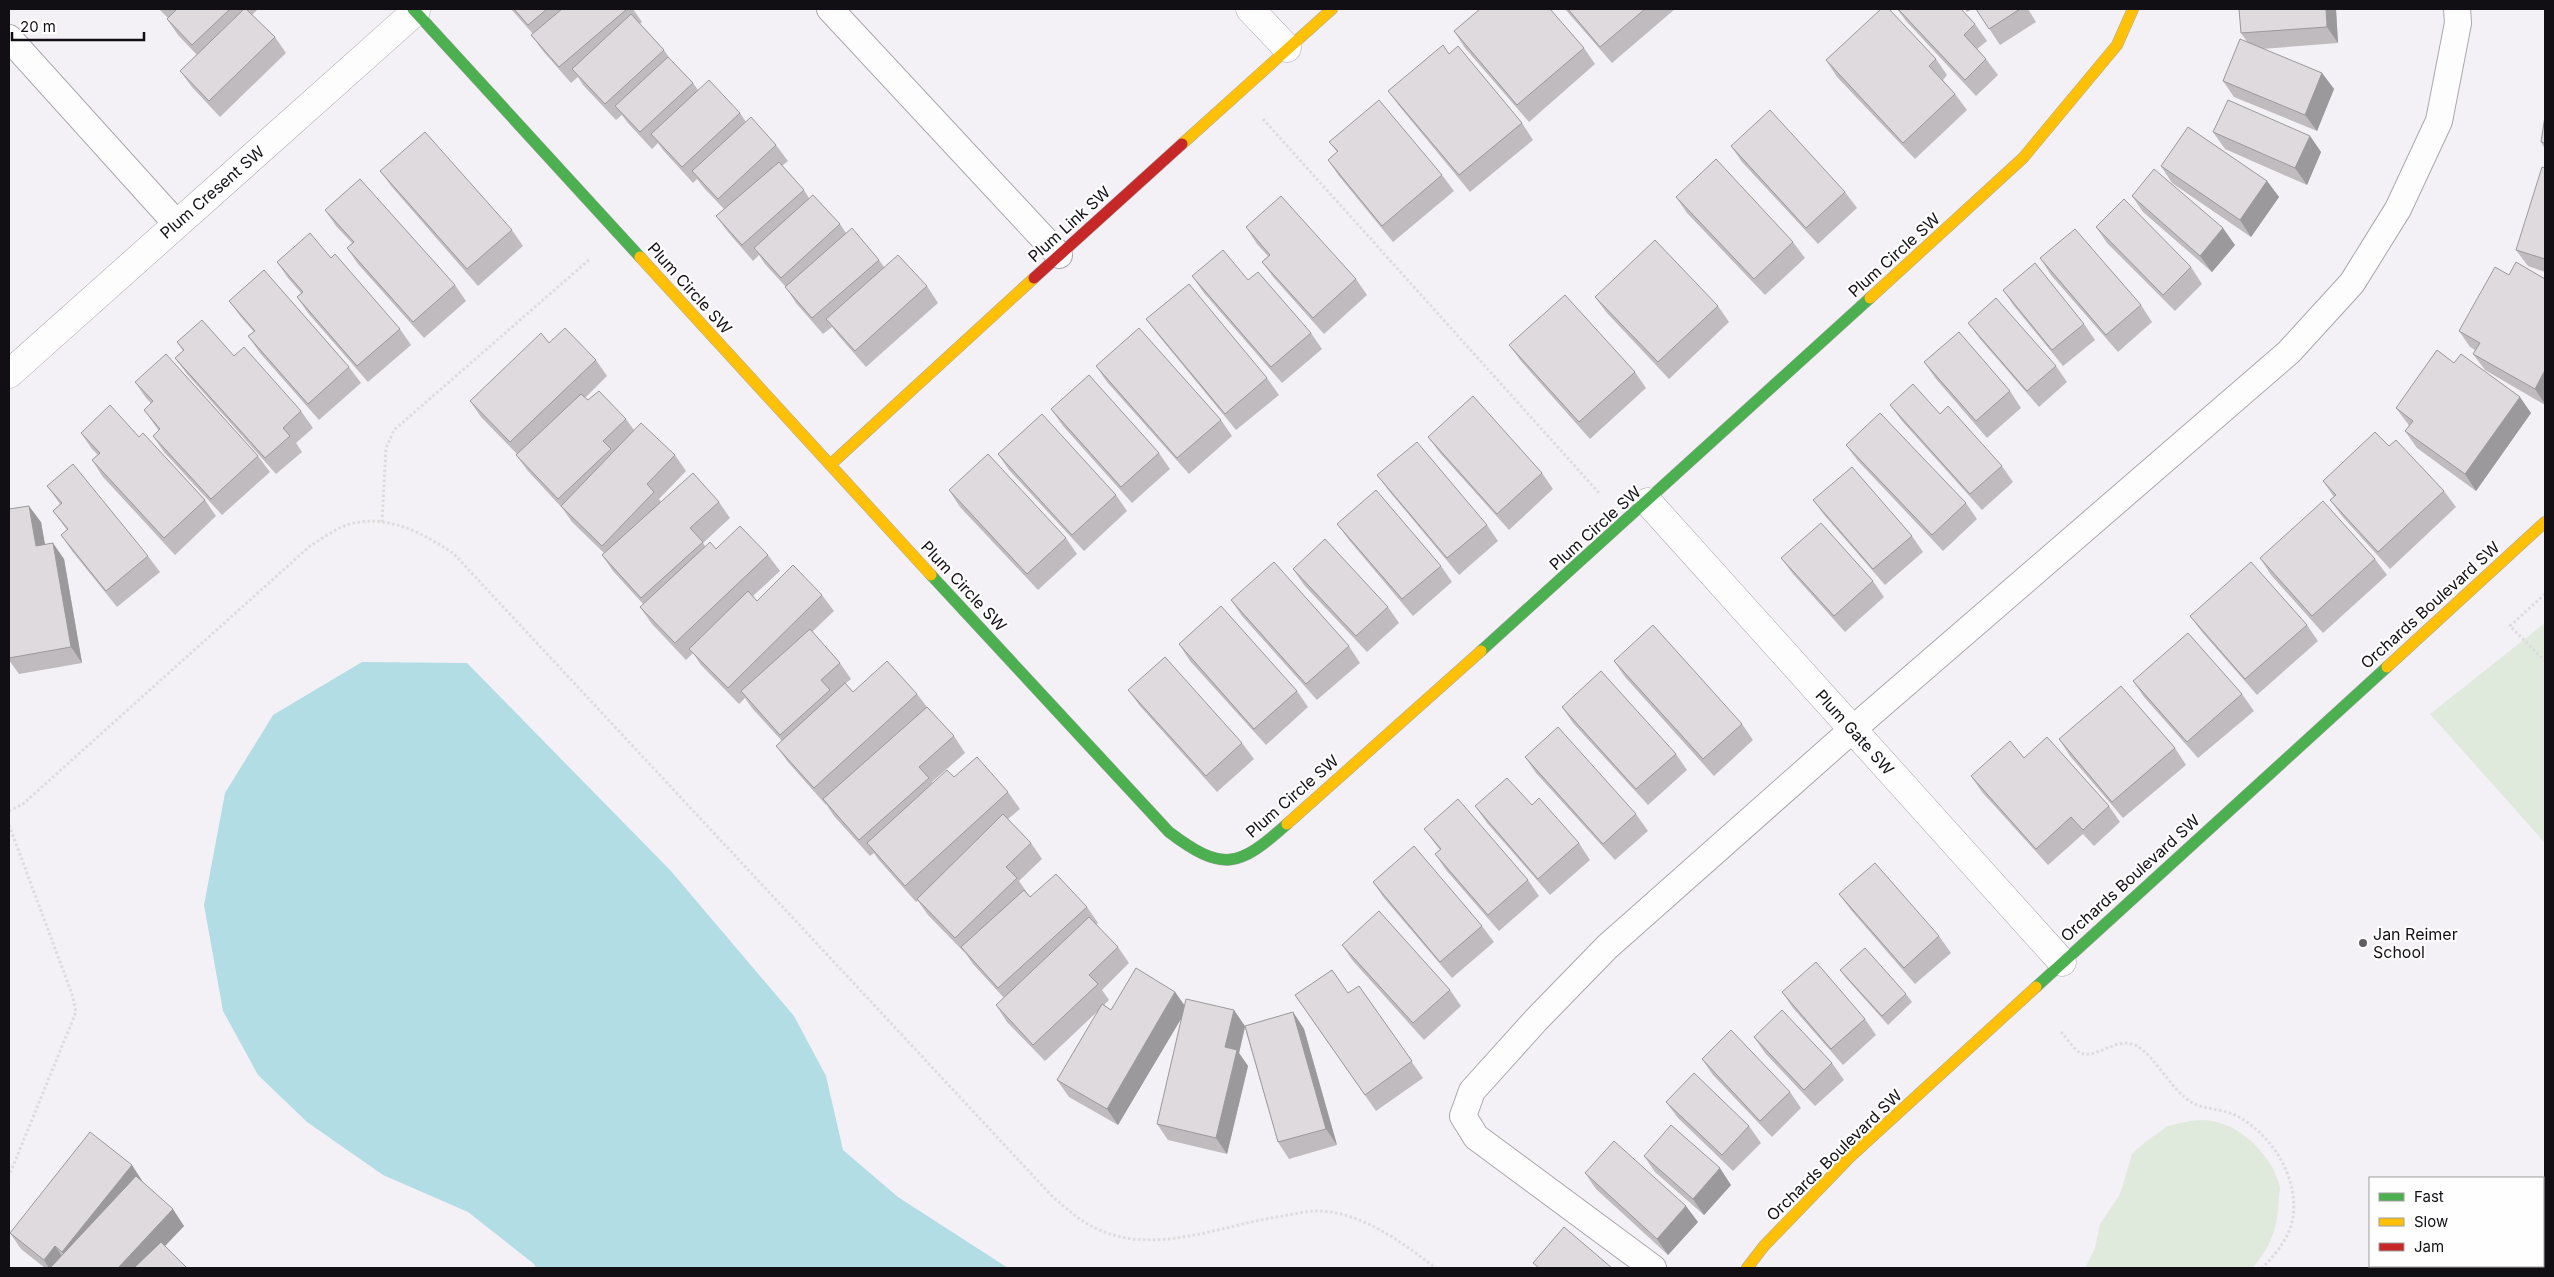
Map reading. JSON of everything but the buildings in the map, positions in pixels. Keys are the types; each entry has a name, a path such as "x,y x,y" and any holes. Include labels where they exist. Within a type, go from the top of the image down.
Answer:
{"street":[{"path":"1250,9 1287,48"},
{"name":"Plum Link SW","path":"830,465 1238,92 1332,9"},
{"name":"Plum Circle SW","path":"415,10 618,234 1169,832 1188,846 1208,856 1227,861 1242,859 1266,842 1626,522 2022,158 2117,45 2133,9"},
{"name":"Plum Cresent SW","path":"9,374 415,10"},
{"name":"Plum Gate SW","path":"1648,502 2062,962"},
{"name":"Orchards Boulevard SW","path":"1747,1268 1764,1246 1850,1157 2545,522"}],"lane":[{"path":"830,9 1059,255"},
{"path":"1653,1268 1476,1137 1462,1116 1472,1091 1536,1020 1606,947 1853,729 2289,352 2352,283 2398,209 2439,121 2458,23 2458,9"},
{"path":"9,38 176,223"}],"path":[{"path":"1238,92 1626,522"},
{"path":"382,522 386,448 394,430 618,234"},
{"path":"9,811 23,804 310,546 335,531 358,522 382,522 407,528 430,538 453,554 1052,1196 1076,1217 1102,1231 1134,1240 1167,1240 1315,1211 1334,1214 1377,1228 1436,1268"},
{"path":"2545,594 2510,626 2545,661"},
{"path":"9,825 72,994 76,1012 9,1176"},
{"path":"2061,1032 2080,1053 2090,1054 2107,1046 2125,1043 2138,1047 2193,1103 2236,1116 2264,1135 2279,1157 2292,1185 2293,1217 2282,1246 2262,1268"}],"shaded area":[{"path":"2545,623 2545,843 2430,714"},
{"path":"2209,1120 2223,1124 2244,1135 2262,1153 2275,1173 2280,1189 2275,1227 2269,1245 2259,1261 2252,1268 2085,1268 2095,1248 2100,1224 2120,1194 2132,1154 2168,1126 2189,1121"}],"water":[{"path":"362,662 467,663 671,871 794,1016 826,1076 843,1150 898,1197 1008,1268 536,1268 534,1264 468,1212 383,1175 307,1122 258,1075 223,1011 204,905 225,793 273,715"}],"traffic: fast":[{"path":"413,9 640,257"},
{"path":"1481,651 1870,298"},
{"path":"931,575 1169,832 1203,854 1217,859 1230,860 1256,849 1287,824"},
{"path":"2036,987 2387,667"}],"traffic: slow":[{"path":"1182,144 1332,9"},
{"path":"1870,298 2023,158 2117,45 2133,9"},
{"path":"640,257 931,575"},
{"path":"830,465 1034,278"},
{"path":"2387,667 2545,522"},
{"path":"1287,824 1481,651"},
{"path":"1747,1268 1764,1246 1850,1157 2036,987"}],"traffic: jam":[{"path":"1034,278 1182,144"}],"place":[{"name":"Jan Reimer School","path":"2363,943"}]}
